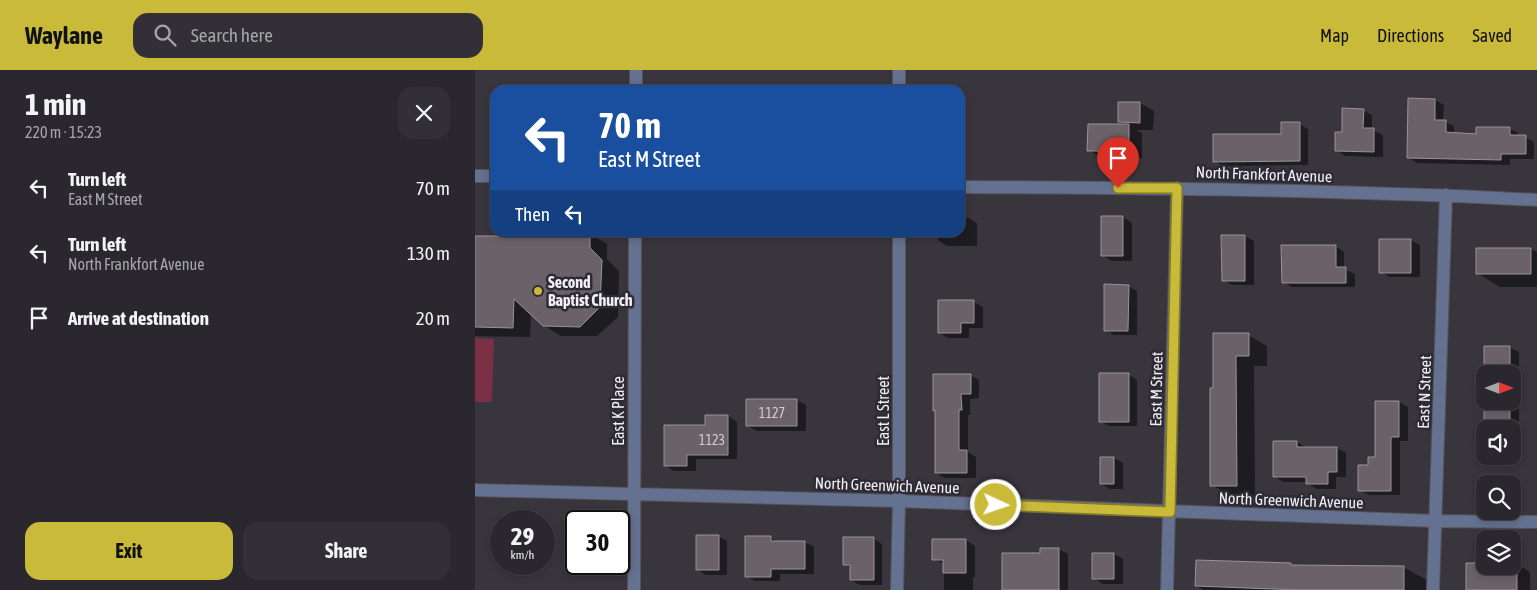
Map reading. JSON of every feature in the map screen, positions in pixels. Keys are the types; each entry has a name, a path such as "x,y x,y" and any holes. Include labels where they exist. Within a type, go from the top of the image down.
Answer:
{"street":[{"path":"636,70 636,85"},
{"path":"899,70 899,85"},
{"path":"475,176 490,176"},
{"name":"North Frankfort Avenue","path":"965,187 1177,188 1446,195 1537,200"},
{"name":"East M Street","path":"1167,590 1177,188"},
{"name":"East N Street","path":"1433,590 1446,195"},
{"name":"East K Place","path":"634,590 635,237"},
{"name":"East L Street","path":"897,590 899,237"},
{"name":"North Greenwich Avenue","path":"475,490 899,501 1436,521 1537,522"}],"shaded area":[{"path":"475,338 494,339 492,402 475,402"}],"building":[{"path":"1408,98 1435,99 1435,120 1446,120 1446,132 1476,134 1476,127 1510,127 1510,135 1526,135 1526,154 1501,154 1501,160 1407,158"},
{"path":"1118,102 1140,102 1140,123 1118,122"},
{"path":"1342,108 1364,109 1363,128 1374,128 1374,152 1335,151 1335,132 1342,132"},
{"path":"1281,122 1300,122 1300,161 1213,162 1213,134 1281,134"},
{"path":"1088,124 1129,124 1129,151 1087,151"},
{"path":"1101,216 1123,216 1123,256 1101,256"},
{"path":"1221,235 1245,235 1245,281 1222,281"},
{"name":"Second Baptist Church","path":"475,236 590,237 590,248 602,260 600,307 580,327 543,326 514,299 513,328 475,327"},
{"path":"1379,239 1411,239 1411,273 1379,273"},
{"path":"1281,245 1336,245 1336,267 1346,267 1346,283 1282,283"},
{"path":"1476,248 1531,248 1531,274 1476,274"},
{"path":"1104,284 1129,285 1128,331 1104,331"},
{"path":"938,300 974,300 974,323 961,323 961,333 938,333"},
{"path":"1213,333 1249,333 1249,356 1236,356 1237,486 1210,486 1210,388 1213,388"},
{"path":"1484,346 1510,346 1510,365 1484,365"},
{"path":"1099,373 1129,373 1129,422 1099,422"},
{"path":"933,374 971,374 971,394 961,394 962,410 959,410 959,450 967,450 967,473 935,473"},
{"path":"746,399 797,399 797,426 746,426"},
{"path":"1375,401 1399,401 1399,437 1391,437 1391,491 1358,491 1358,465 1368,465 1368,457 1375,457"},
{"path":"1484,410 1510,410 1510,420 1484,420"},
{"path":"705,415 728,415 728,455 687,455 687,466 664,466 664,425 705,425"},
{"path":"1273,441 1297,441 1297,447 1337,447 1337,472 1328,472 1328,484 1306,484 1306,477 1273,477"},
{"path":"1100,457 1114,457 1114,484 1100,484"},
{"path":"696,535 719,535 719,570 696,570"},
{"path":"745,536 771,536 771,541 805,541 805,569 771,569 771,577 745,577"},
{"path":"843,537 874,537 874,580 850,580 850,565 843,565"},
{"path":"932,539 966,539 966,573 943,573 943,560 932,560"},
{"path":"1040,548 1059,548 1059,590 1002,590 1002,553 1040,553"},
{"path":"1092,553 1114,553 1114,579 1092,579"},
{"path":"1196,560 1291,563 1291,565 1404,566 1404,590 1299,590 1195,586"},
{"path":"1466,563 1476,563 1476,575 1517,575 1517,590 1466,590"}],"place":[{"name":"Second Baptist Church","path":"538,291"}],"route":[{"path":"996,505 1170,512 1177,188 1118,188"}]}
